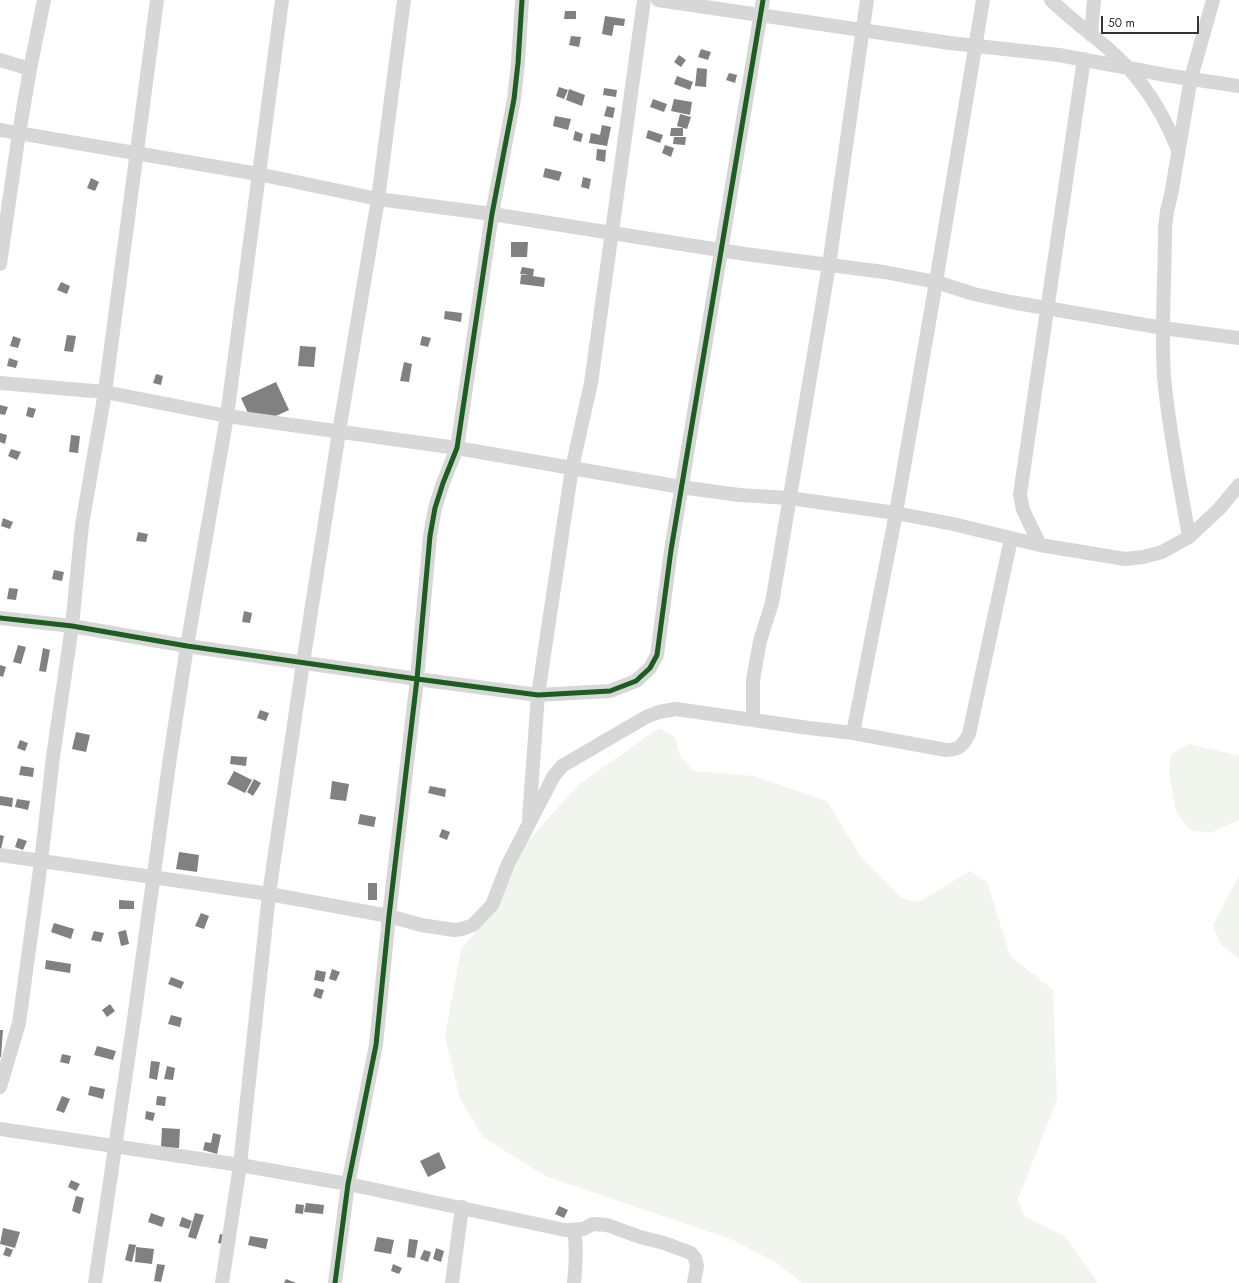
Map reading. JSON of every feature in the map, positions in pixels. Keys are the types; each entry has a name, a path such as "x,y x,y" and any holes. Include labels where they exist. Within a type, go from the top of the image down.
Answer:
{"street":[{"path":"0,264 19,133 44,0"},
{"path":"0,1087 19,1022 41,862 53,757 72,626 82,525 105,392 157,0"},
{"path":"95,1283 135,1012 169,764 187,646 227,416 282,0"},
{"path":"222,1283 240,1165 269,894 339,432 378,199 404,0"},
{"path":"335,1283 348,1184 376,1045 389,916 417,679 430,536 443,483 457,448 492,214 514,99 522,0"},
{"path":"528,826 538,695 572,468 590,394 644,0"},
{"path":"658,0 974,46 1084,59 1171,76 1239,86"},
{"path":"0,618 72,626 187,646 538,695 610,691 636,681 650,668 657,655 681,487 763,0"},
{"path":"753,720 753,680 760,641 772,603 829,265 867,0"},
{"path":"853,733 896,513 983,0"},
{"path":"1051,0 1064,13 1129,68 1156,105 1178,150"},
{"path":"1091,35 1094,0"},
{"path":"1189,537 1168,414 1164,376 1163,328 1165,228 1191,78 1213,0"},
{"path":"1040,545 1023,510 1020,494 1084,59"},
{"path":"0,60 30,69"},
{"path":"0,130 258,174 378,199 492,214 720,250 884,272 936,282 974,294 1047,308 1163,328 1239,338"},
{"path":"0,383 105,392 227,416 457,448 681,487 738,495 789,498 896,513 953,524 1040,545 1125,559 1143,557 1162,552 1189,537 1219,509 1239,485"},
{"path":"0,855 269,894 389,916 421,925 454,930 462,929 473,925 492,905 508,864 553,777 562,766 646,717 659,712 676,709 853,733 946,750 960,748 970,734 1011,539"},
{"path":"0,1129 240,1165 348,1184 566,1230 583,1229 594,1224 606,1225 640,1237 664,1242 691,1253 695,1258 697,1266 694,1283"},
{"path":"452,1283 462,1207"},
{"path":"574,1230 577,1245 574,1283"}],"shaded area":[{"path":"659,728 675,737 680,756 694,771 754,776 827,801 859,854 901,898 919,902 970,871 987,882 1010,956 1053,990 1057,1100 1018,1199 1024,1216 1066,1237 1098,1283 802,1283 777,1263 733,1240 545,1176 483,1137 460,1099 445,1036 461,950 501,900 497,876 578,785"},
{"path":"1189,744 1239,756 1239,820 1210,833 1190,830 1177,814 1169,775 1171,754"},
{"path":"1239,876 1239,959 1221,945 1213,925"}],"building":[{"path":"565,11 576,11 576,19 564,19"},
{"path":"605,16 625,19 624,26 614,25 612,36 602,34"},
{"path":"571,36 581,37 579,47 569,45"},
{"path":"701,49 711,52 708,60 698,57"},
{"path":"679,55 686,60 681,67 674,62"},
{"path":"697,68 707,69 706,87 695,86"},
{"path":"729,73 737,75 735,83 726,80"},
{"path":"677,76 693,82 690,90 674,84"},
{"path":"559,87 568,90 564,99 556,96"},
{"path":"604,88 617,90 616,97 603,95"},
{"path":"569,89 585,95 582,106 566,100"},
{"path":"653,99 667,104 664,112 650,107"},
{"path":"674,99 692,102 690,115 671,111"},
{"path":"607,106 615,108 613,118 604,116"},
{"path":"680,114 691,117 687,129 677,126"},
{"path":"555,116 571,119 568,130 553,126"},
{"path":"602,125 611,127 607,146 589,143 591,133 600,135"},
{"path":"671,128 683,128 683,136 670,136"},
{"path":"648,130 663,135 660,143 646,138"},
{"path":"575,131 583,134 581,142 573,140"},
{"path":"674,137 686,137 685,145 673,144"},
{"path":"665,145 674,148 671,157 662,153"},
{"path":"597,149 606,150 605,162 596,160"},
{"path":"545,168 562,172 559,181 543,177"},
{"path":"583,177 591,179 589,189 581,187"},
{"path":"91,178 99,182 95,191 87,188"},
{"path":"511,242 528,242 527,257 511,257"},
{"path":"522,267 534,269 533,276 545,278 544,287 520,284 521,275 529,275 520,274"},
{"path":"61,282 70,286 67,294 57,290"},
{"path":"445,311 462,313 461,322 444,319"},
{"path":"67,335 76,336 73,352 64,351"},
{"path":"13,336 21,339 18,348 10,346"},
{"path":"422,336 431,338 428,347 420,345"},
{"path":"300,346 316,347 314,367 298,366"},
{"path":"9,358 18,361 16,368 7,366"},
{"path":"404,362 412,364 409,382 400,381"},
{"path":"156,374 163,376 161,385 153,383"},
{"path":"276,382 289,410 254,426 241,398"},
{"path":"0,405 8,407 5,415 0,414"},
{"path":"28,407 36,409 33,418 26,416"},
{"path":"0,433 7,435 5,444 0,442"},
{"path":"71,435 80,436 78,453 69,452"},
{"path":"11,449 21,452 17,460 8,456"},
{"path":"3,518 13,522 10,529 1,526"},
{"path":"138,532 148,534 146,542 136,541"},
{"path":"54,570 64,572 62,581 52,579"},
{"path":"9,588 18,589 16,600 7,599"},
{"path":"244,611 252,613 250,623 242,622"},
{"path":"18,645 26,647 21,664 13,662"},
{"path":"43,648 50,650 46,672 39,671"},
{"path":"0,665 6,667 3,677 0,676"},
{"path":"260,710 269,713 266,721 257,718"},
{"path":"76,732 90,735 86,752 72,749"},
{"path":"20,740 28,743 25,751 17,748"},
{"path":"231,756 247,757 246,766 230,764"},
{"path":"21,766 34,768 33,777 19,775"},
{"path":"234,771 252,780 245,793 227,784"},
{"path":"254,779 261,783 253,796 247,792"},
{"path":"332,781 349,784 346,801 330,799"},
{"path":"430,786 446,789 445,797 428,793"},
{"path":"0,796 13,798 12,807 0,805"},
{"path":"17,799 30,801 28,810 15,807"},
{"path":"360,814 376,817 374,827 358,824"},
{"path":"442,829 450,832 447,840 439,837"},
{"path":"0,835 4,836 1,849 0,849"},
{"path":"18,838 27,841 23,850 15,847"},
{"path":"179,852 199,855 197,872 176,869"},
{"path":"368,883 377,883 377,900 368,900"},
{"path":"119,900 134,901 134,909 119,909"},
{"path":"201,913 209,916 204,929 195,926"},
{"path":"54,923 74,929 71,939 51,932"},
{"path":"126,930 129,944 121,946 118,932"},
{"path":"94,931 104,933 101,942 91,940"},
{"path":"46,960 71,964 70,973 45,969"},
{"path":"332,969 340,972 336,981 329,979"},
{"path":"316,970 326,972 324,982 314,980"},
{"path":"171,977 184,982 181,989 168,984"},
{"path":"316,988 324,990 321,999 313,996"},
{"path":"110,1004 115,1011 107,1017 102,1010"},
{"path":"171,1015 182,1018 180,1027 168,1024"},
{"path":"0,1030 3,1030 1,1057 0,1057"},
{"path":"97,1046 116,1051 113,1060 94,1055"},
{"path":"62,1054 71,1056 69,1064 60,1062"},
{"path":"151,1061 160,1062 157,1080 149,1078"},
{"path":"167,1066 175,1068 173,1080 164,1079"},
{"path":"90,1086 105,1089 103,1099 88,1095"},
{"path":"62,1096 70,1099 64,1113 56,1110"},
{"path":"157,1096 166,1097 165,1106 156,1105"},
{"path":"146,1111 155,1113 153,1121 145,1119"},
{"path":"162,1128 180,1129 179,1148 161,1147"},
{"path":"213,1133 221,1135 217,1154 203,1150 205,1142 211,1143"},
{"path":"439,1152 446,1168 428,1177 420,1161"},
{"path":"71,1180 80,1184 76,1191 68,1187"},
{"path":"76,1196 84,1198 80,1214 72,1211"},
{"path":"306,1203 324,1205 323,1214 304,1212"},
{"path":"296,1204 304,1205 303,1214 295,1213"},
{"path":"559,1206 568,1210 564,1218 555,1214"},
{"path":"151,1213 165,1218 162,1227 148,1222"},
{"path":"195,1213 204,1215 196,1239 188,1237"},
{"path":"182,1217 192,1221 189,1229 179,1226"},
{"path":"3,1228 20,1232 15,1248 0,1244"},
{"path":"220,1234 229,1236 227,1245 218,1243"},
{"path":"250,1236 268,1239 266,1249 248,1245"},
{"path":"377,1237 394,1240 391,1254 374,1251"},
{"path":"409,1239 418,1240 415,1258 407,1257"},
{"path":"129,1244 136,1245 132,1262 125,1260"},
{"path":"6,1247 13,1250 10,1257 3,1255"},
{"path":"136,1247 154,1249 152,1264 135,1262"},
{"path":"436,1248 444,1251 441,1262 433,1259"},
{"path":"424,1250 431,1252 428,1262 420,1259"},
{"path":"157,1264 165,1265 161,1282 154,1281"},
{"path":"393,1264 402,1268 399,1274 391,1271"},
{"path":"286,1279 296,1283 284,1283"}],"cycle path":[{"path":"335,1283 348,1184 376,1045 389,916 417,679 430,536 435,508 457,448 492,214 514,99 522,0"},
{"path":"0,618 72,626 187,646 538,695 610,691 636,681 650,668 657,655 671,550 763,0"}]}
